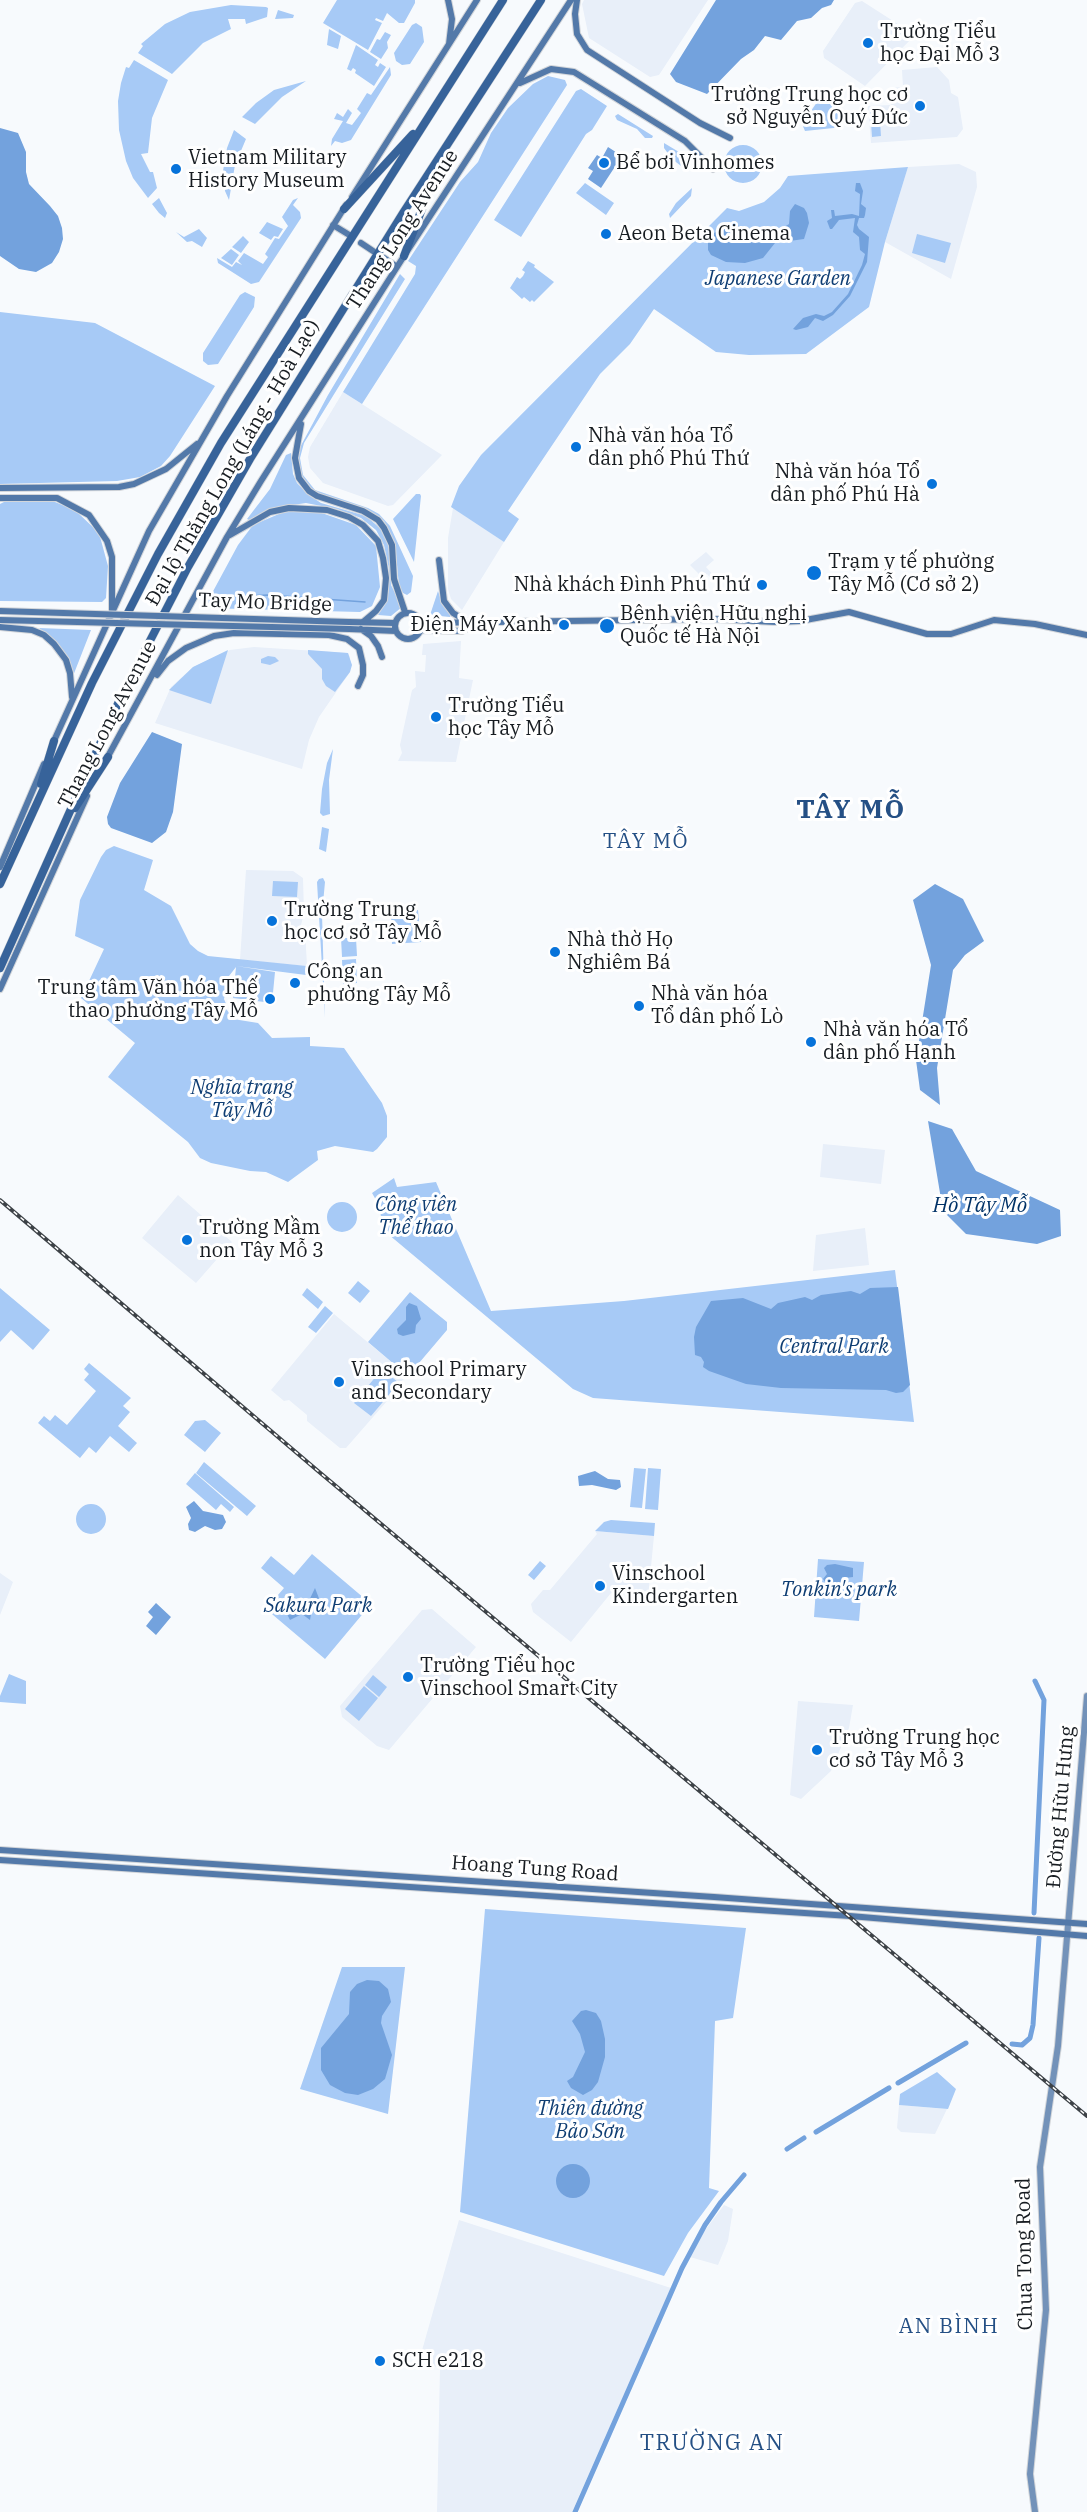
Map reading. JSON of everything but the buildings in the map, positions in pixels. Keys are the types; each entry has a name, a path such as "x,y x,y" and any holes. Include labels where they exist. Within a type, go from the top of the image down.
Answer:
{"highway":[{"name":"Đại lộ Thăng Long (Láng - Hoà Lạc)","path":"0,884 97,673 158,554 215,453 503,0"},
{"name":"Đại lộ Thăng Long (Láng - Hoà Lạc)","path":"0,968 121,697 188,567 250,459 403,213 540,2"},
{"path":"404,256 438,171 495,80 508,51"},
{"path":"344,209 415,131 439,92 464,62"},
{"path":"28,823 54,741"},
{"path":"59,835 108,757"}],"main road":[{"path":"448,0 452,19 448,47"},
{"name":"Thang Long Avenue","path":"0,867 72,697 149,531 200,442 333,225 477,0"},
{"name":"Thang Long Avenue","path":"0,989 70,830 227,537 404,256 571,0"},
{"path":"577,0 575,14 577,34 587,50 700,123 730,138"},
{"path":"517,85 551,69 574,72 685,141 713,169"},
{"path":"333,225 351,236"},
{"path":"361,243 373,251"},
{"path":"384,258 397,267"},
{"path":"303,417 295,450 299,478 309,491 317,496 363,512 378,520 392,545 395,588 404,603 405,612"},
{"path":"0,488 119,487 134,484 166,469 200,442"},
{"path":"0,498 57,498 89,515 107,541 112,557 112,611"},
{"path":"227,537 261,516 289,508 319,508 357,521 368,528 378,541 386,578 384,600 362,626"},
{"path":"439,560 444,601 453,613 466,622"},
{"name":"Tay Mo Bridge","path":"0,611 349,626"},
{"path":"405,612 414,614 421,627 414,638 407,639 400,636 394,623 398,616 405,612"},
{"path":"421,627 466,622 721,619 776,622 800,621 849,612 927,634 951,634 994,620 1035,624 1087,635"},
{"name":"Tay Mo Bridge","path":"0,620 349,626"},
{"path":"421,627 462,632 478,622"},
{"path":"349,626 394,623"},
{"path":"362,626 396,631"},
{"path":"362,626 378,646 382,657"},
{"path":"0,627 32,630 44,635 54,644 66,660 70,673 72,697"},
{"path":"148,685 168,662 186,648 214,636 234,633 328,635 347,639 356,644 361,653 363,675 358,686"},
{"name":"Đường Hữu Hưng","path":"1035,2512 1030,2475 1046,2310 1040,2167 1057,2055 1087,1696"},
{"name":"Hoang Tung Road","path":"0,1850 705,1896 1087,1924"},
{"name":"Hoang Tung Road","path":"0,1860 607,1902 850,1916 1087,1936"},
{"path":"607,1890 607,1902"},
{"path":"705,1896 705,1908"}],"shaded area":[{"path":"584,0 708,0 659,75 650,77 589,38 582,4"},
{"name":"Trường Tiểu học Đại Mỗ 3","path":"862,1 915,35 865,86 824,58 823,51 855,3"},
{"name":"Trường Trung học cơ sở Nguyễn Quý Đức","path":"937,67 949,80 951,93 958,97 963,129 957,137 871,143 868,106 891,105 890,88 903,87 902,70"},
{"path":"959,164 976,172 977,187 951,279 885,242 908,167"},
{"path":"343,392 442,455 393,505 388,506 323,483 310,468 308,457 310,447"},
{"path":"453,508 504,542 462,610 451,599 448,589 448,538"},
{"path":"706,552 714,560 706,567 716,578 713,581 707,574 703,578 690,565"},
{"name":"Trường Tiểu học Tây Mỗ","path":"461,641 459,678 473,680 456,762 398,761 402,753 400,745 412,690 416,687 415,671 425,672 426,655 422,655 423,644"},
{"path":"254,647 348,653 350,657 350,672 319,717 309,740 302,769 155,723 171,687 193,667 230,650"},
{"name":"Trường Trung học cơ sở Tây Mỗ","path":"246,870 293,871 303,878 304,913 301,925 302,929 305,929 307,966 240,960"},
{"path":"823,1144 885,1150 881,1184 820,1177"},
{"name":"Trường Mầm non Tây Mỗ 3","path":"178,1195 232,1242 196,1283 142,1238"},
{"path":"865,1228 869,1265 813,1271 816,1235"},
{"name":"Vinschool Primary and Secondary","path":"334,1314 408,1376 393,1389 394,1393 346,1448 340,1448 307,1421 307,1415 289,1400 284,1401 271,1390"},
{"name":"Vinschool Kindergarten","path":"595,1531 654,1536 648,1597 611,1593 571,1642 533,1612 531,1604 543,1590 550,1590 597,1534"},
{"path":"0,1573 13,1582 0,1615"},
{"name":"Trường Tiểu học Vinschool Smart City","path":"432,1609 476,1647 389,1750 377,1746 342,1717 340,1706 422,1610"},
{"name":"Trường Trung học cơ sở Tây Mỗ 3","path":"798,1701 853,1705 849,1728 831,1771 801,1799 790,1795"},
{"path":"899,2105 947,2109 935,2134 901,2132 897,2128"},
{"path":"724,2205 733,2209 728,2241 718,2265 690,2257 703,2233"},
{"path":"459,2220 671,2288 572,2512 437,2512 440,2368 419,2361"}],"green space":[{"path":"337,0 415,0 415,3 404,23 399,23 387,13 383,21 376,18 375,20 382,23 368,50 323,23"},
{"path":"231,5 266,7 268,8 267,17 246,24 245,19 228,19 231,29 203,43 172,74 138,53 143,46 141,44 165,24 190,12"},
{"path":"278,10 294,15 293,18 275,19"},
{"path":"416,23 422,27 424,42 410,64 402,65 396,61 394,53 412,25"},
{"path":"329,29 341,36 338,49 327,45"},
{"path":"385,32 391,35 387,42 388,48 381,59 370,52 377,39 380,40"},
{"path":"356,45 378,60 375,65 378,67 380,63 386,67 374,86 355,73 356,70 353,68 351,71 347,69"},
{"path":"134,60 168,80 152,118 148,153 141,154 150,172 153,172 157,188 148,198 133,178 126,161 119,130 118,101 121,83 126,67 129,68"},
{"path":"390,67 391,75 351,140 342,143 335,141 331,146 332,139 343,121 334,119 337,113 343,117 348,109 352,113 346,123 352,125 361,113 357,109 367,93 371,95"},
{"path":"548,76 565,80 567,85 362,404 343,392 415,274 416,266 408,261 460,182 478,162 491,133 508,108 533,84"},
{"path":"306,81 282,97 255,124 242,117 274,90"},
{"path":"581,89 607,106 592,130 586,134 521,237 494,220 576,91"},
{"path":"824,92 839,106 843,127 805,131 802,124"},
{"path":"879,107 881,136 872,137 870,108"},
{"path":"618,114 653,136 652,138 645,138 637,129 617,120 615,116"},
{"path":"234,130 246,139 235,165 229,200 225,191 223,171 227,148"},
{"path":"664,143 684,155 688,169 672,159 664,148"},
{"path":"743,145 757,150 762,164 757,178 743,183 729,178 724,164 729,150"},
{"name":"Japanese Garden","path":"908,167 885,242 869,307 806,354 749,355 716,352 654,309 630,344 600,374 508,511 519,519 504,542 451,507 459,486 481,455 727,208 739,211 764,202 780,188 788,176"},
{"path":"585,183 614,203 606,215 576,193"},
{"path":"692,188 691,196 670,218 669,214 676,203"},
{"path":"159,198 167,213 165,218 152,204"},
{"path":"298,198 293,205 300,212 301,218 259,282 251,284 218,263 217,258 232,267 236,262 242,265 238,261 244,253 263,264 268,257 265,254 275,238 279,239 288,226 282,217 293,200"},
{"path":"267,222 283,229 278,237 274,236 271,240 259,233"},
{"path":"199,229 207,238 202,247 192,241 187,242 176,232 184,237"},
{"path":"917,234 951,243 945,263 912,253"},
{"path":"243,236 249,242 241,253 232,247"},
{"path":"231,249 239,255 232,265 221,258"},
{"path":"528,261 554,282 534,302 524,297 522,299 510,288 517,277 520,279 523,276 525,272 522,270"},
{"path":"400,274 405,279 304,443 300,458 303,475 315,490 368,508 379,514 390,526 413,576 411,592 407,595 399,586 395,543 384,521 365,509 326,498 310,490 299,473 297,453 328,395"},
{"path":"245,292 255,297 254,307 218,364 208,365 203,361 203,353 240,295"},
{"path":"0,312 95,323 215,386 170,456 161,466 140,477 117,481 0,484"},
{"path":"291,453 293,474 297,483 309,495 321,503 366,516 382,530 389,545 391,585 402,607 391,616 378,615 386,603 389,589 389,569 384,545 376,530 361,518 337,509 306,503 279,507 247,519 270,489 286,455"},
{"path":"416,494 421,496 414,562 393,519"},
{"path":"4,502 55,502 75,510 99,533 108,566 106,598 102,602 0,601 0,504"},
{"path":"286,511 319,512 356,525 376,546 380,587 372,606 360,612 204,608 238,545 253,525"},
{"path":"438,591 442,603 451,614 450,617 430,615"},
{"path":"39,628 91,630 73,676 68,658 56,641"},
{"path":"228,650 211,704 169,690 193,667"},
{"path":"308,650 348,653 352,665 350,672 335,692 326,686 322,679 322,669 308,654"},
{"path":"268,656 275,657 279,661 270,665 261,663 261,659"},
{"path":"333,749 329,780 330,814 323,816 320,813 322,789 327,763"},
{"path":"322,827 329,829 326,852 319,849"},
{"name":"Nghĩa trang Tây Mỗ","path":"114,846 153,860 144,890 171,906 190,944 198,951 208,956 307,966 306,975 236,966 275,972 272,1003 233,998 236,967 229,976 224,999 227,1006 225,1007 233,1019 258,1023 272,1038 310,1037 310,1046 344,1048 382,1103 387,1116 387,1137 377,1149 373,1152 335,1146 317,1151 318,1160 288,1182 266,1172 211,1163 200,1158 188,1142 108,1077 135,1043 81,998 104,949 75,936 80,900 101,857 106,850"},
{"path":"323,878 325,882 322,914 325,1018 317,882"},
{"path":"273,881 298,882 297,897 272,896"},
{"path":"418,910 421,942 392,944 391,912"},
{"path":"341,938 356,938 357,956 342,957"},
{"path":"356,959 357,983 343,984 342,960"},
{"name":"Central Park","path":"394,1178 397,1187 436,1182 491,1311 624,1301 895,1270 914,1422 593,1398 573,1389 382,1229 380,1207 372,1193"},
{"path":"342,1202 348,1203 356,1211 356,1223 348,1231 342,1232 336,1231 328,1223 327,1217 328,1211 336,1203"},
{"path":"358,1281 370,1291 360,1303 348,1293"},
{"path":"0,1288 50,1330 33,1350 11,1330 0,1342"},
{"path":"307,1288 323,1302 318,1309 302,1295"},
{"path":"410,1292 447,1322 447,1330 408,1376 368,1342"},
{"path":"325,1306 333,1313 316,1333 308,1327"},
{"path":"89,1363 131,1398 123,1406 130,1412 118,1426 137,1443 129,1452 110,1436 96,1453 89,1447 80,1458 38,1423 44,1416 50,1421 55,1415 67,1425 96,1391 84,1380 89,1374 84,1369"},
{"path":"382,1369 399,1383 371,1416 354,1403"},
{"path":"205,1420 221,1433 205,1452 184,1435 195,1421"},
{"path":"204,1462 256,1506 247,1516 196,1473"},
{"path":"634,1468 646,1469 642,1508 630,1507"},
{"path":"648,1468 661,1469 658,1510 645,1509"},
{"path":"195,1473 234,1507 230,1512 221,1504 216,1510 186,1484"},
{"path":"91,1504 102,1508 106,1519 102,1530 91,1534 80,1530 76,1519 80,1508"},
{"path":"611,1520 655,1523 654,1536 595,1531 604,1522"},
{"name":"Sakura Park","path":"312,1554 371,1604 325,1659 266,1609 284,1588 261,1568 271,1556 294,1575"},
{"name":"Tonkin's park","path":"818,1559 864,1562 859,1621 814,1617"},
{"path":"540,1561 546,1566 534,1580 528,1575"},
{"path":"9,1674 26,1681 26,1704 0,1702 0,1696"},
{"path":"373,1675 387,1687 379,1697 365,1685"},
{"path":"364,1686 378,1698 359,1721 345,1709"},
{"name":"Thiên đường Bảo Sơn","path":"485,1909 746,1928 733,2018 715,2021 709,2188 719,2191 688,2233 664,2276 460,2212"},
{"path":"342,1967 405,1967 388,2114 300,2089"},
{"path":"937,2072 956,2089 948,2109 899,2105 900,2094"}],"water":[{"path":"716,0 834,0 831,5 822,8 811,18 797,21 781,40 765,36 754,50 741,59 707,94 676,82 670,74"},
{"path":"0,128 18,133 26,152 26,172 29,184 58,216 62,228 63,239 59,252 52,263 36,272 19,269 0,256"},
{"name":"Bể bơi Vinhomes","path":"608,147 622,156 601,188 588,179 593,171 588,168 597,155 602,158"},
{"path":"856,183 860,183 863,191 861,204 866,208 864,218 859,218 857,225 869,237 867,262 850,296 833,315 823,321 815,318 808,327 793,329 803,318 816,314 824,316 832,312 848,294 862,265 865,254 860,250 859,237 853,232 855,218 839,220 832,229 827,221 832,218 831,210 834,210 835,216 852,214 859,216 860,194 855,191"},
{"path":"795,204 804,208 807,213 809,223 804,239 775,243 763,258 745,263 726,262 711,255 708,250 708,243 714,233 730,224 761,235 768,235 781,229 789,224 790,211"},
{"path":"152,732 182,744 173,812 166,832 152,843 111,828 107,817 120,783"},
{"path":"935,884 963,899 984,941 965,955 953,970 937,1068 940,1105 920,1090 916,1060 931,965 913,900"},
{"name":"Hồ Tây Mỗ","path":"928,1121 952,1129 976,1171 1060,1210 1061,1236 1037,1244 966,1234 943,1211"},
{"path":"898,1287 910,1385 903,1392 781,1388 746,1384 709,1371 703,1367 704,1362 701,1357 695,1355 696,1327 711,1301 743,1298 771,1309 778,1303 805,1297 812,1300 821,1295 851,1291 860,1294 870,1288"},
{"path":"409,1303 417,1306 421,1319 416,1325 415,1333 403,1336 398,1334 397,1329 406,1320 406,1307"},
{"path":"595,1471 608,1479 620,1480 621,1487 616,1490 592,1485 579,1486 578,1476"},
{"path":"194,1501 203,1511 223,1515 226,1522 222,1529 215,1530 205,1526 195,1532 189,1530 188,1524 191,1518 186,1507"},
{"path":"835,1564 853,1568 853,1577 845,1578 842,1584 827,1584 823,1579 827,1574 824,1568"},
{"path":"315,1588 320,1601 312,1609 310,1620 302,1614 290,1620 287,1614 289,1607 292,1605 300,1609 306,1607"},
{"path":"156,1603 171,1617 156,1635 146,1626 153,1617 148,1612"},
{"path":"367,1980 379,1981 388,1989 391,2002 382,2016 381,2023 392,2055 385,2079 373,2089 358,2095 345,2093 330,2085 321,2070 321,2048 349,2014 350,1992 357,1984"},
{"path":"581,2011 596,2013 601,2021 605,2039 605,2057 598,2082 592,2090 583,2095 571,2088 567,2081 573,2077 585,2052 580,2034 572,2021"},
{"path":"573,2164 585,2169 590,2181 585,2193 573,2198 561,2193 556,2181 561,2169"}],"waterway":[{"path":"204,598 268,595 365,602"},
{"path":"1034,1913 1044,1700 1035,1681"},
{"path":"1012,2044 1022,2045 1030,2038 1033,2025 1039,1938"},
{"path":"898,2083 966,2043"},
{"path":"816,2132 889,2088"},
{"path":"787,2149 804,2138"},
{"path":"575,2512 682,2268 705,2225 744,2175"}],"railway":[{"path":"0,1200 318,1471 1087,2116"}],"place":[{"name":"Trường Tiểu học Đại Mỗ 3","path":"868,43"},
{"name":"Trường Trung học cơ sở Nguyễn Quý Đức","path":"920,106"},
{"name":"Bể bơi Vinhomes","path":"604,163"},
{"name":"Vietnam Military History Museum","path":"176,169"},
{"name":"Aeon Beta Cinema","path":"606,234"},
{"name":"Nhà văn hóa Tổ dân phố Phú Thứ","path":"576,447"},
{"name":"Nhà văn hóa Tổ dân phố Phú Hà","path":"932,484"},
{"name":"Trạm y tế phường Tây Mỗ (Cơ sở 2)","path":"814,573"},
{"name":"Nhà khách Đình Phú Thứ","path":"762,585"},
{"name":"Điện Máy Xanh","path":"564,625"},
{"name":"Bệnh viện Hữu nghị Quốc tế Hà Nội","path":"607,626"},
{"name":"Trường Tiểu học Tây Mỗ","path":"436,717"},
{"name":"Trường Trung học cơ sở Tây Mỗ","path":"272,921"},
{"name":"Nhà thờ Họ Nghiêm Bá","path":"555,952"},
{"name":"Công an phường Tây Mỗ","path":"295,983"},
{"name":"Trung tâm Văn hóa Thế thao phường Tây Mỗ","path":"270,999"},
{"name":"Nhà văn hóa Tổ dân phố Lò","path":"639,1006"},
{"name":"Nhà văn hóa Tổ dân phố Hạnh","path":"811,1042"},
{"name":"Trường Mầm non Tây Mỗ 3","path":"187,1240"},
{"name":"Vinschool Primary and Secondary","path":"339,1382"},
{"name":"Vinschool Kindergarten","path":"600,1586"},
{"name":"Trường Tiểu học Vinschool Smart City","path":"408,1677"},
{"name":"Trường Trung học cơ sở Tây Mỗ 3","path":"817,1750"},
{"name":"SCH e218","path":"380,2361"}],"district":[{"name":"TÂY MỖ","path":"851,810"},
{"name":"TÂY MỖ","path":"646,842"},
{"name":"AN BÌNH","path":"949,2327"},
{"name":"TRƯỜNG AN","path":"712,2444"}],"park label":[{"name":"Công viên Thể thao","path":"416,1216"}]}
